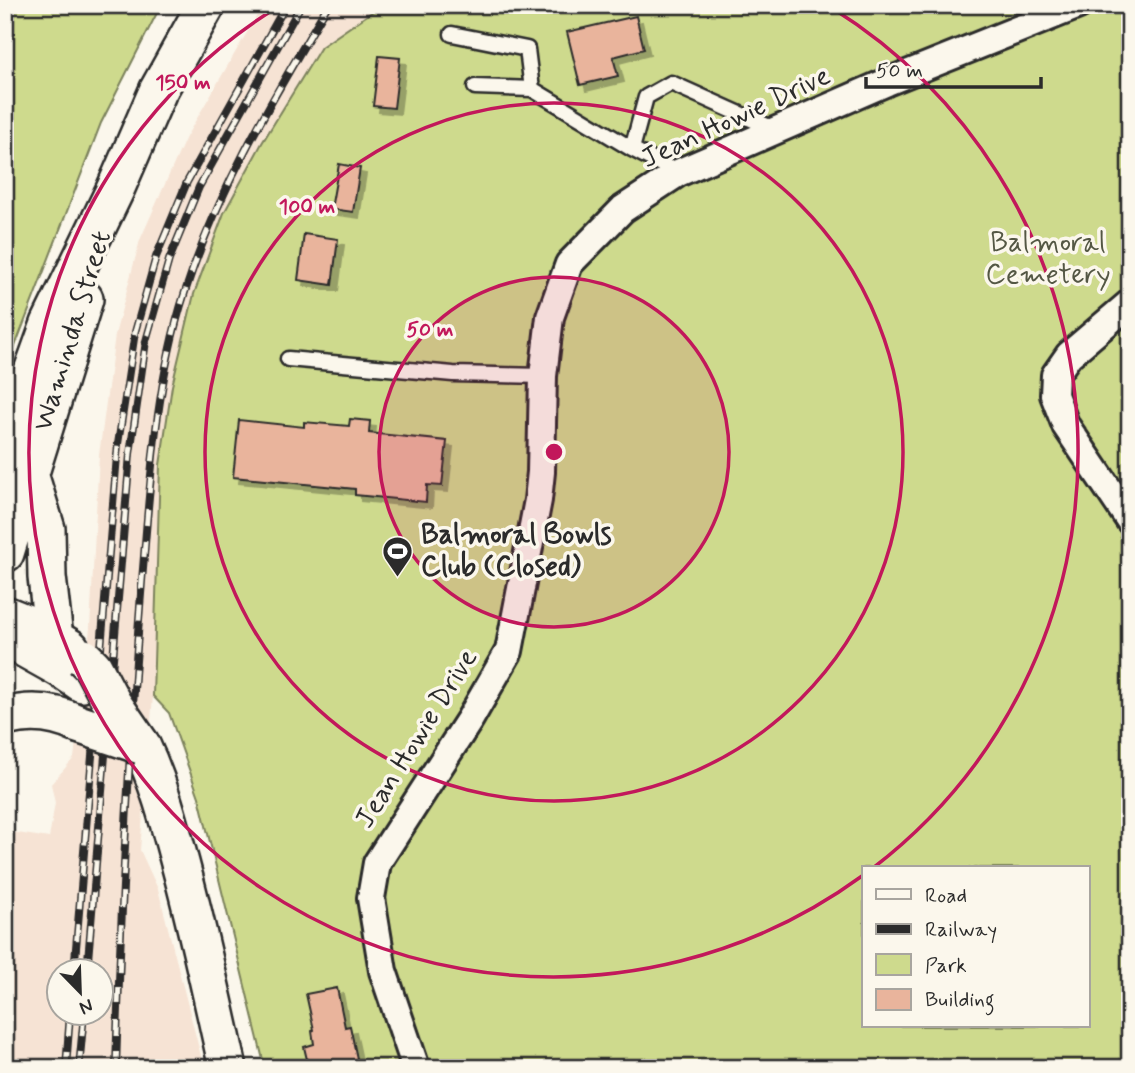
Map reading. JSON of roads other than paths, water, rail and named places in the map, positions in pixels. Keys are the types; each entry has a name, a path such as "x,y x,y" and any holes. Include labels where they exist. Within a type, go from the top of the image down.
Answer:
{"main road":[{"name":"Waminda Street","path":"5,449 13,403 115,190 159,91 206,5"},
{"name":"Waminda Street","path":"5,553 115,190"},
{"path":"30,477 46,529 47,577 54,638"},
{"path":"5,615 36,627 54,638 113,703 145,755 159,785 192,907 228,1068"},
{"path":"5,640 60,667 83,670"},
{"path":"5,718 43,712 63,716 145,755"}],"street":[{"name":"Jean Howie Drive","path":"416,1068 383,971 372,898 377,863 470,719 509,651 538,500 543,376 550,317 569,264 623,209 678,173 887,82 1079,5"},
{"path":"1130,303 1069,355 1055,375 1054,396 1066,426 1130,521"}],"lane":[{"path":"452,34 527,49 532,89"},
{"path":"632,149 646,97 671,83 777,131"},
{"path":"475,87 532,89 632,149 678,173"},
{"path":"288,359 453,374 543,376"}],"railway":[{"path":"75,958 118,444 135,332 156,257 187,182 286,5"},
{"path":"88,958 130,454 146,341 169,260 199,187 301,5"},
{"path":"116,1068 137,642 151,472 167,363 175,327 198,254 230,180 328,5"},
{"path":"66,1068 69,1028"},
{"path":"79,1068 83,1028"}],"place":[{"name":"Balmoral Bowls Club (Closed)","path":"398,578"}],"park label":[{"name":"Balmoral Cemetery","path":"1048,259"}]}
